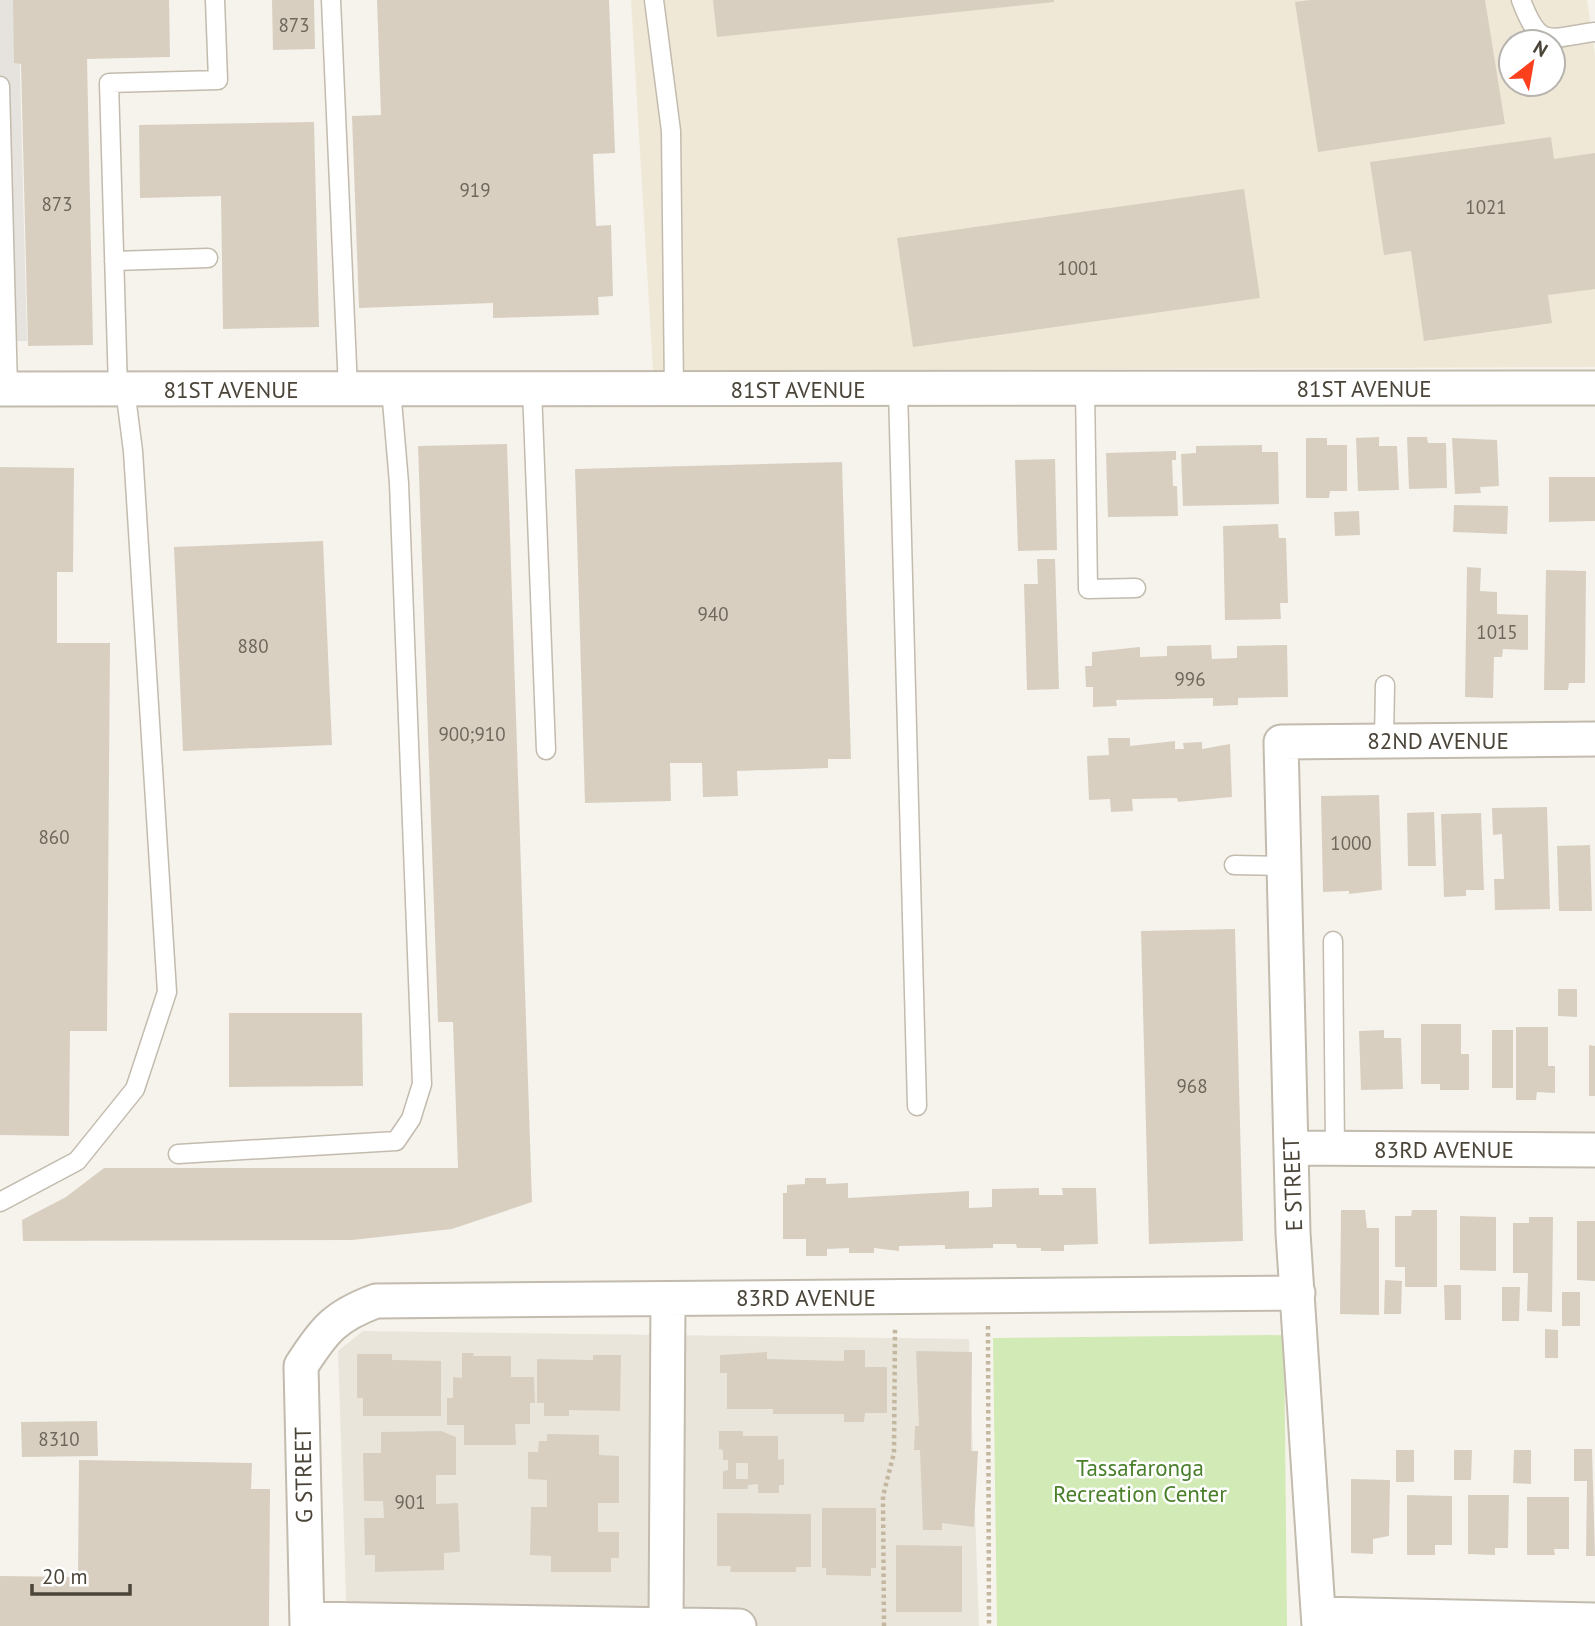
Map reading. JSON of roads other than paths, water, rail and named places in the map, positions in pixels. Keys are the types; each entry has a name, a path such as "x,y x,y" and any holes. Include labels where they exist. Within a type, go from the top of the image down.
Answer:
{"street":[{"name":"81ST AVENUE","path":"4,389 1595,388"},
{"name":"82ND AVENUE","path":"1281,742 1595,739"},
{"name":"E STREET","path":"1281,742 1293,1233 1319,1620"},
{"name":"83RD AVENUE","path":"1292,1148 1595,1150"},
{"name":"83RD AVENUE","path":"323,1331 347,1311 376,1301 1298,1293"},
{"path":"666,1624 668,1299"},
{"name":"G STREET","path":"307,1622 301,1366 323,1331"},
{"path":"1319,1620 1595,1620"},
{"path":"307,1622 739,1626"}],"lane":[{"path":"0,1202 77,1161 135,1089 167,992 133,452 121,389 109,83 218,80 215,0"},
{"path":"331,0 348,389"},
{"path":"654,0 671,131 674,389"},
{"path":"1521,0 1532,30 1549,39 1595,32"},
{"path":"0,86 4,389"},
{"path":"114,261 208,258"},
{"path":"1085,388 1088,589 1136,588"},
{"path":"178,1154 396,1140 411,1119 422,1084 399,484 391,389"},
{"path":"532,389 546,750"},
{"path":"898,389 917,1106"},
{"path":"1384,740 1385,685"},
{"path":"1234,865 1283,866"},
{"path":"1333,942 1335,1148"}],"park label":[{"name":"Tassafaronga Recreation Center","path":"1140,1480"}]}
